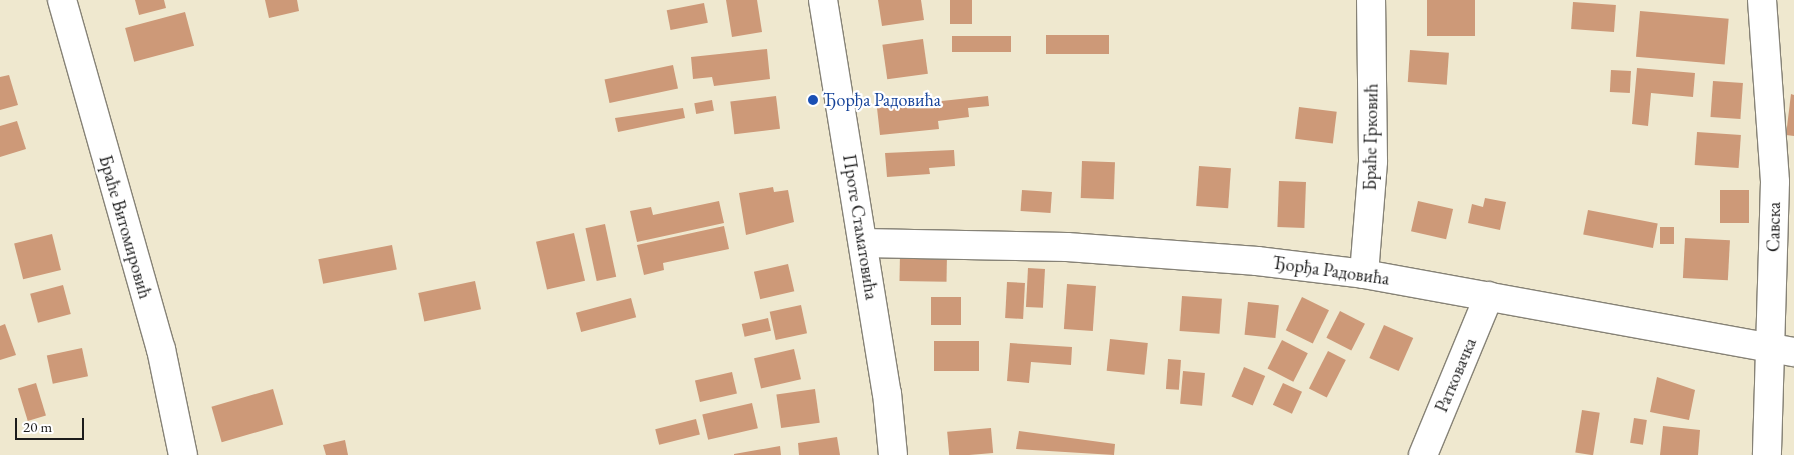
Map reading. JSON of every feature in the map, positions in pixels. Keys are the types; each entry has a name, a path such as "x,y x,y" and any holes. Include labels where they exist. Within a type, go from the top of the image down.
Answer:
{"street":[{"name":"Браће Витомировић","path":"62,0 161,349 183,455"},
{"name":"Проте Стаматовића","path":"823,0 863,243 893,455"},
{"name":"Браће Грковић","path":"1364,274 1373,160 1371,0"},
{"name":"Савска","path":"1762,0 1784,183 1782,350 1767,455"},
{"name":"Ђорђа Радовића","path":"863,243 1067,247 1364,274 1782,350"},
{"name":"Ратковачка","path":"1423,455 1489,296"}],"building":[{"path":"135,0 164,0 166,8 139,15"},
{"path":"265,0 297,0 299,11 269,18"},
{"path":"726,0 757,0 762,32 732,37"},
{"path":"878,0 921,0 924,20 882,26"},
{"path":"950,0 972,0 972,24 950,24"},
{"path":"1427,0 1475,0 1475,36 1427,36"},
{"path":"1573,2 1616,5 1614,32 1571,29"},
{"path":"704,3 708,23 671,30 667,10"},
{"path":"1640,11 1729,19 1725,65 1636,57"},
{"path":"185,12 194,46 134,62 125,28"},
{"path":"1046,35 1109,35 1109,54 1046,54"},
{"path":"952,36 1011,36 1011,52 952,52"},
{"path":"923,39 928,74 887,79 882,45"},
{"path":"767,49 770,79 714,86 712,77 693,79 691,57"},
{"path":"1410,50 1449,53 1447,85 1408,82"},
{"path":"673,65 678,88 610,103 605,80"},
{"path":"1637,68 1695,73 1693,97 1651,93 1648,126 1632,124"},
{"path":"1611,70 1631,71 1630,93 1610,92"},
{"path":"9,75 18,105 0,110 0,77"},
{"path":"1713,81 1743,83 1740,119 1710,117"},
{"path":"1791,94 1794,95 1794,136 1786,135"},
{"path":"776,96 780,129 734,134 730,102"},
{"path":"988,96 989,106 968,108 969,117 938,121 939,129 880,135 877,108"},
{"path":"712,100 714,111 696,114 694,103"},
{"path":"1299,107 1337,112 1333,143 1295,139"},
{"path":"683,108 685,118 618,132 615,118"},
{"path":"17,121 26,149 0,157 0,126"},
{"path":"1697,132 1741,135 1739,168 1695,165"},
{"path":"954,150 955,166 929,168 930,174 887,177 885,153"},
{"path":"1082,161 1115,162 1114,199 1081,198"},
{"path":"1199,166 1231,168 1228,208 1196,206"},
{"path":"1279,181 1306,182 1304,228 1277,227"},
{"path":"773,187 774,192 788,190 794,222 746,235 739,193"},
{"path":"1022,190 1052,192 1050,213 1021,211"},
{"path":"1720,190 1749,190 1749,223 1720,223"},
{"path":"1485,198 1506,202 1500,230 1468,223 1472,204 1483,207"},
{"path":"719,201 724,223 637,242 630,211 651,207 653,215"},
{"path":"1418,201 1453,209 1446,239 1411,231"},
{"path":"1588,210 1658,224 1653,248 1583,235"},
{"path":"605,224 616,277 597,281 585,228"},
{"path":"724,226 729,249 663,263 664,270 644,275 637,245"},
{"path":"1660,227 1674,227 1674,244 1660,244"},
{"path":"574,233 585,281 547,290 536,242"},
{"path":"52,234 61,270 23,279 14,243"},
{"path":"1685,238 1730,240 1728,280 1683,278"},
{"path":"392,245 397,270 323,284 318,259"},
{"path":"900,253 947,254 947,282 900,281"},
{"path":"788,264 794,291 760,299 754,272"},
{"path":"1028,268 1045,269 1043,308 1026,307"},
{"path":"475,281 481,309 424,321 418,293"},
{"path":"1007,282 1025,283 1023,319 1005,318"},
{"path":"1067,284 1096,286 1093,331 1064,329"},
{"path":"63,285 71,314 38,323 30,294"},
{"path":"1182,296 1222,299 1219,334 1180,331"},
{"path":"931,297 961,297 961,325 931,325"},
{"path":"1302,297 1329,310 1313,343 1286,330"},
{"path":"631,298 636,317 581,332 576,313"},
{"path":"1248,302 1279,305 1275,338 1245,335"},
{"path":"801,305 807,333 776,340 770,312"},
{"path":"1340,311 1365,324 1351,350 1326,338"},
{"path":"768,318 771,331 745,337 742,324"},
{"path":"5,324 16,355 0,360 0,326"},
{"path":"1384,325 1413,338 1399,371 1369,358"},
{"path":"1110,339 1148,343 1144,375 1107,371"},
{"path":"1282,340 1308,353 1293,382 1267,369"},
{"path":"934,341 979,341 979,371 934,371"},
{"path":"1010,343 1072,347 1071,365 1031,362 1029,383 1007,381"},
{"path":"82,348 88,376 53,384 47,355"},
{"path":"794,349 801,379 761,388 754,358"},
{"path":"1328,351 1346,360 1327,398 1309,388"},
{"path":"1168,359 1181,360 1179,390 1166,389"},
{"path":"1244,367 1265,376 1253,405 1231,396"},
{"path":"1183,371 1205,373 1202,406 1180,404"},
{"path":"732,372 737,393 700,402 695,381"},
{"path":"1657,377 1695,390 1689,420 1650,412"},
{"path":"36,383 46,416 28,421 18,389"},
{"path":"1283,383 1302,392 1292,414 1273,405"},
{"path":"273,389 283,425 222,442 211,407"},
{"path":"815,389 820,423 781,428 776,394"},
{"path":"752,403 758,428 708,440 702,414"},
{"path":"1582,410 1600,413 1593,455 1575,452"},
{"path":"1634,418 1647,420 1643,445 1630,443"},
{"path":"696,419 700,435 659,445 655,429"},
{"path":"1663,426 1700,430 1698,455 1660,455"},
{"path":"991,428 993,453 949,455 947,432"},
{"path":"1019,431 1115,444 1114,455 1016,449"},
{"path":"837,437 840,455 799,455 798,443"},
{"path":"345,440 348,455 326,455 323,445"},
{"path":"780,446 781,455 734,455 734,454"}],"place":[{"name":"Ђорђа Радовића","path":"813,100"}]}
